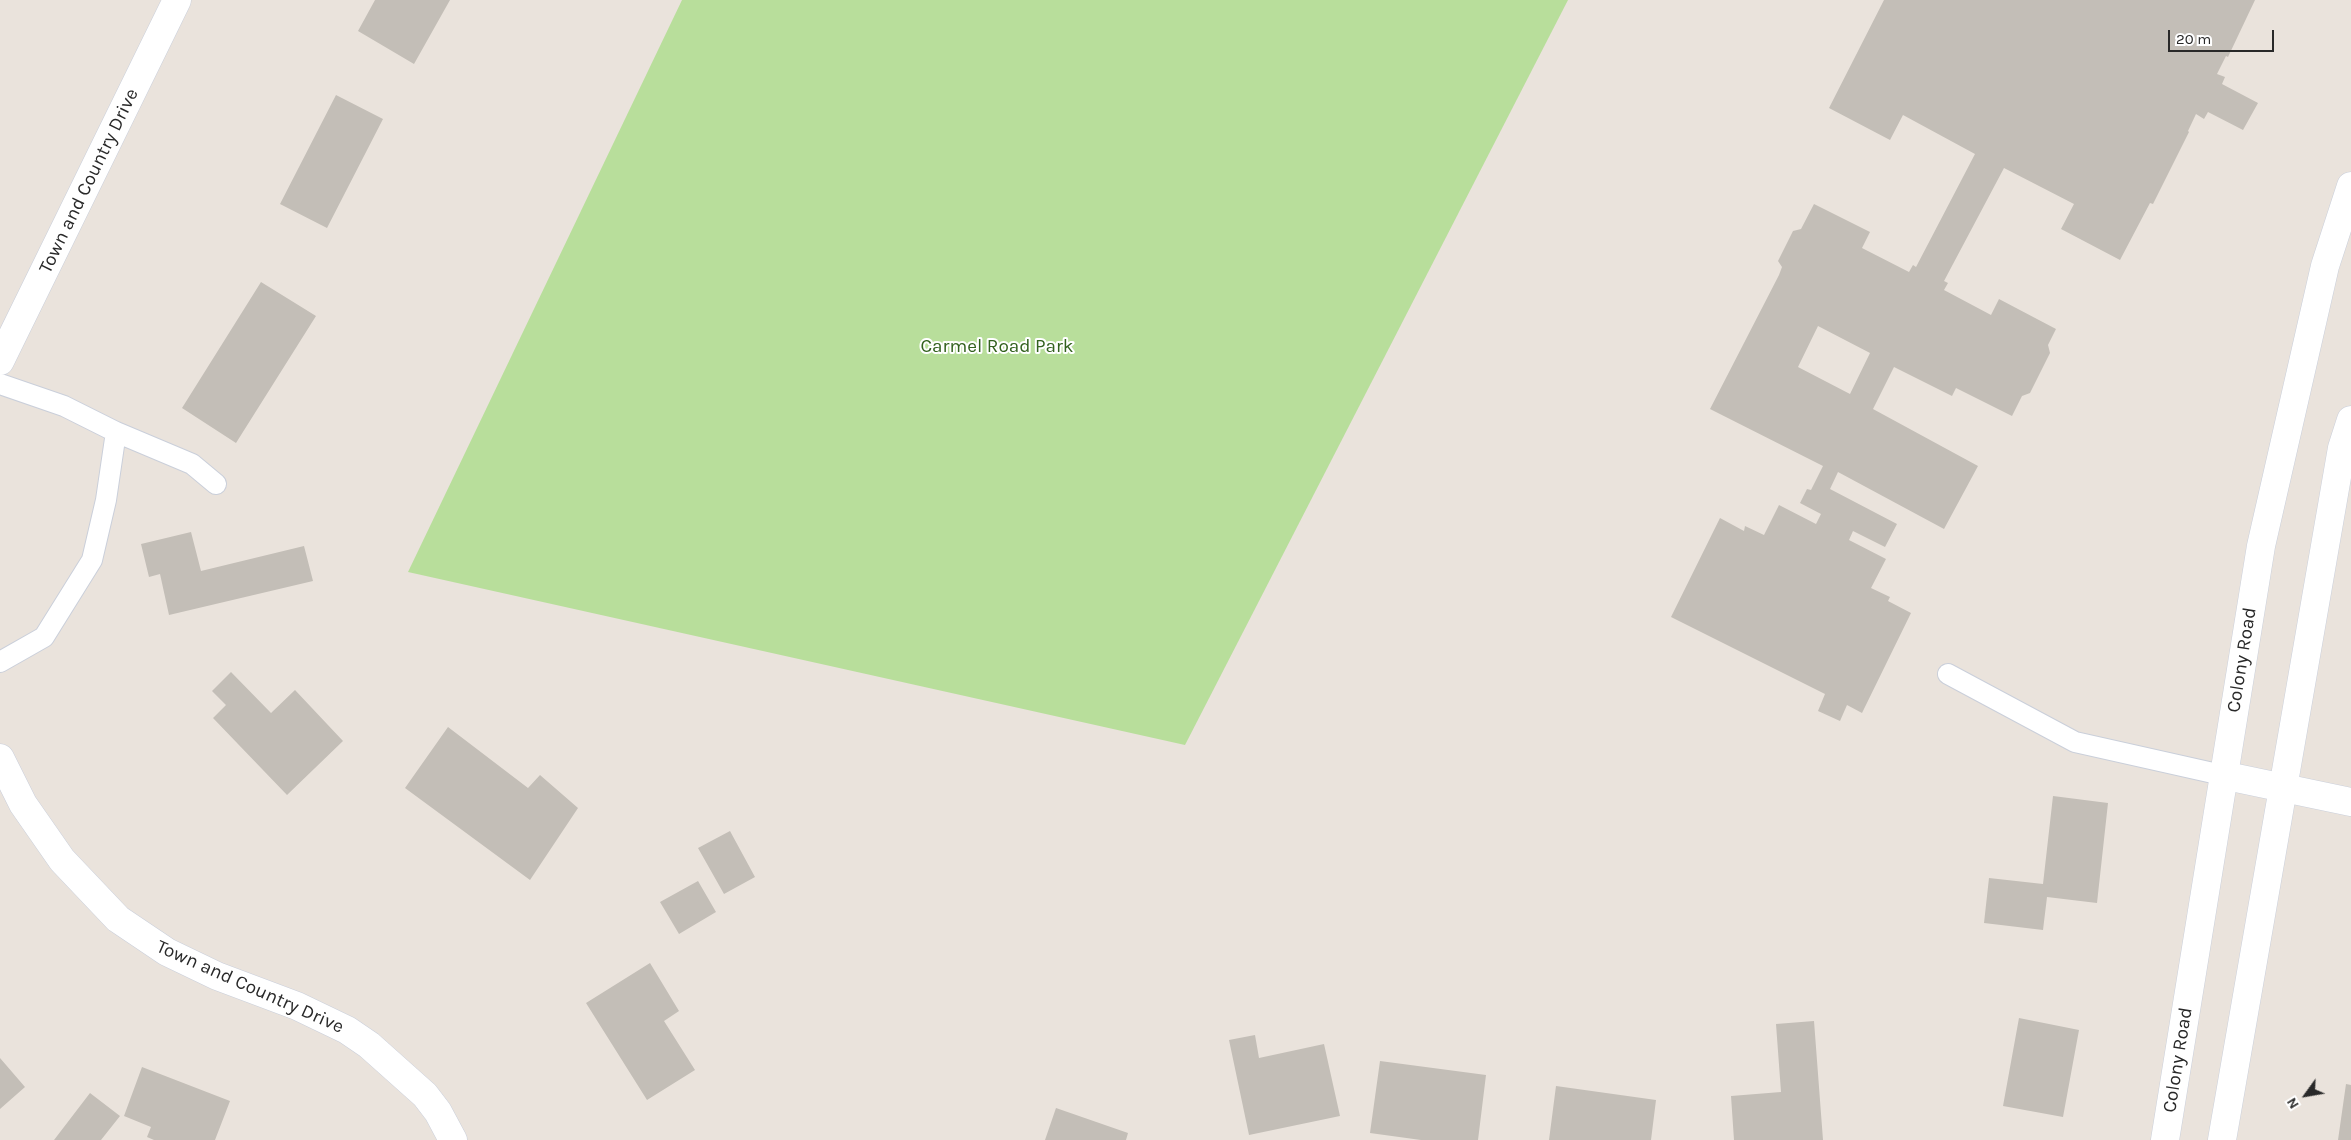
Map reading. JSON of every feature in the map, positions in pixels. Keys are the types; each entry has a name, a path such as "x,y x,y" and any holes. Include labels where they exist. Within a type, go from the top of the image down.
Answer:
{"main road":[{"name":"Town and Country Drive","path":"0,361 177,0"},
{"name":"Colony Road","path":"2165,1140 2222,775 2261,546 2325,266 2351,186"},
{"path":"2222,1140 2342,448 2351,420"},
{"name":"Town and Country Drive","path":"0,758 23,804 62,860 118,919 167,952 217,976 297,1006 347,1030 369,1045 425,1095 438,1112 453,1140"},
{"path":"2222,775 2351,802"}],"lane":[{"path":"0,384 64,406 116,432 192,464 216,484"},
{"path":"0,662 44,637 92,560 106,500 116,432"},
{"path":"1948,674 2076,742 2222,775"}],"green space":[{"name":"Carmel Road Park","path":"682,0 1568,0 1185,745 408,572"}],"building":[{"path":"375,0 450,0 414,64 358,31"},
{"path":"1884,0 2255,0 2228,57 2226,56 2217,74 2225,77 2222,84 2258,103 2243,130 2208,112 2204,119 2196,114 2153,204 2150,203 2120,260 2061,229 2074,204 2004,168 1944,281 1948,283 1944,290 1991,315 1999,299 2056,329 2048,345 2050,353 2030,393 2022,396 2012,416 1956,388 1952,396 1894,367 1873,409 1978,466 1944,529 1838,472 1830,489 1897,524 1885,547 1853,531 1849,540 1886,559 1871,588 1890,597 1888,601 1911,613 1862,713 1847,705 1840,721 1818,711 1825,694 1671,617 1720,518 1744,531 1745,526 1764,535 1779,505 1816,524 1821,514 1800,503 1807,489 1811,490 1823,466 1710,409 1779,275 1782,267 1778,261 1793,231 1801,229 1814,204 1870,232 1862,248 1909,272 1913,265 1916,267 1975,154 1903,115 1890,140 1829,108","holes":["1818,326 1870,353 1850,394 1798,367"]},
{"path":"336,95 383,119 327,228 280,204"},
{"path":"261,282 316,316 236,443 182,408"},
{"path":"191,532 201,571 304,546 313,581 169,615 160,574 149,577 141,544"},
{"path":"231,672 271,713 295,690 343,741 287,795 213,718 226,705 212,691"},
{"path":"448,727 528,788 540,775 578,808 530,880 405,788"},
{"path":"2053,796 2108,803 2097,903 2047,897 2043,930 1984,923 1989,878 2043,884"},
{"path":"730,831 755,877 724,894 698,848"},
{"path":"698,881 716,912 679,934 660,902"},
{"path":"650,963 679,1011 664,1021 695,1070 647,1100 586,1003"},
{"path":"2019,1018 2079,1030 2063,1117 2003,1106"},
{"path":"1814,1021 1823,1140 1734,1140 1731,1096 1781,1092 1776,1024"},
{"path":"1255,1035 1259,1058 1324,1044 1340,1116 1249,1135 1229,1040"},
{"path":"0,1058 25,1087 0,1109"},
{"path":"1380,1061 1486,1075 1478,1140 1421,1140 1370,1133"},
{"path":"142,1067 230,1101 215,1140 154,1140 147,1137 151,1127 124,1116"},
{"path":"2346,1084 2351,1085 2351,1140 2338,1140"},
{"path":"1556,1086 1656,1100 1651,1140 1549,1140"},
{"path":"90,1093 120,1116 101,1140 54,1140"},
{"path":"1056,1108 1128,1133 1126,1140 1045,1140"}]}
